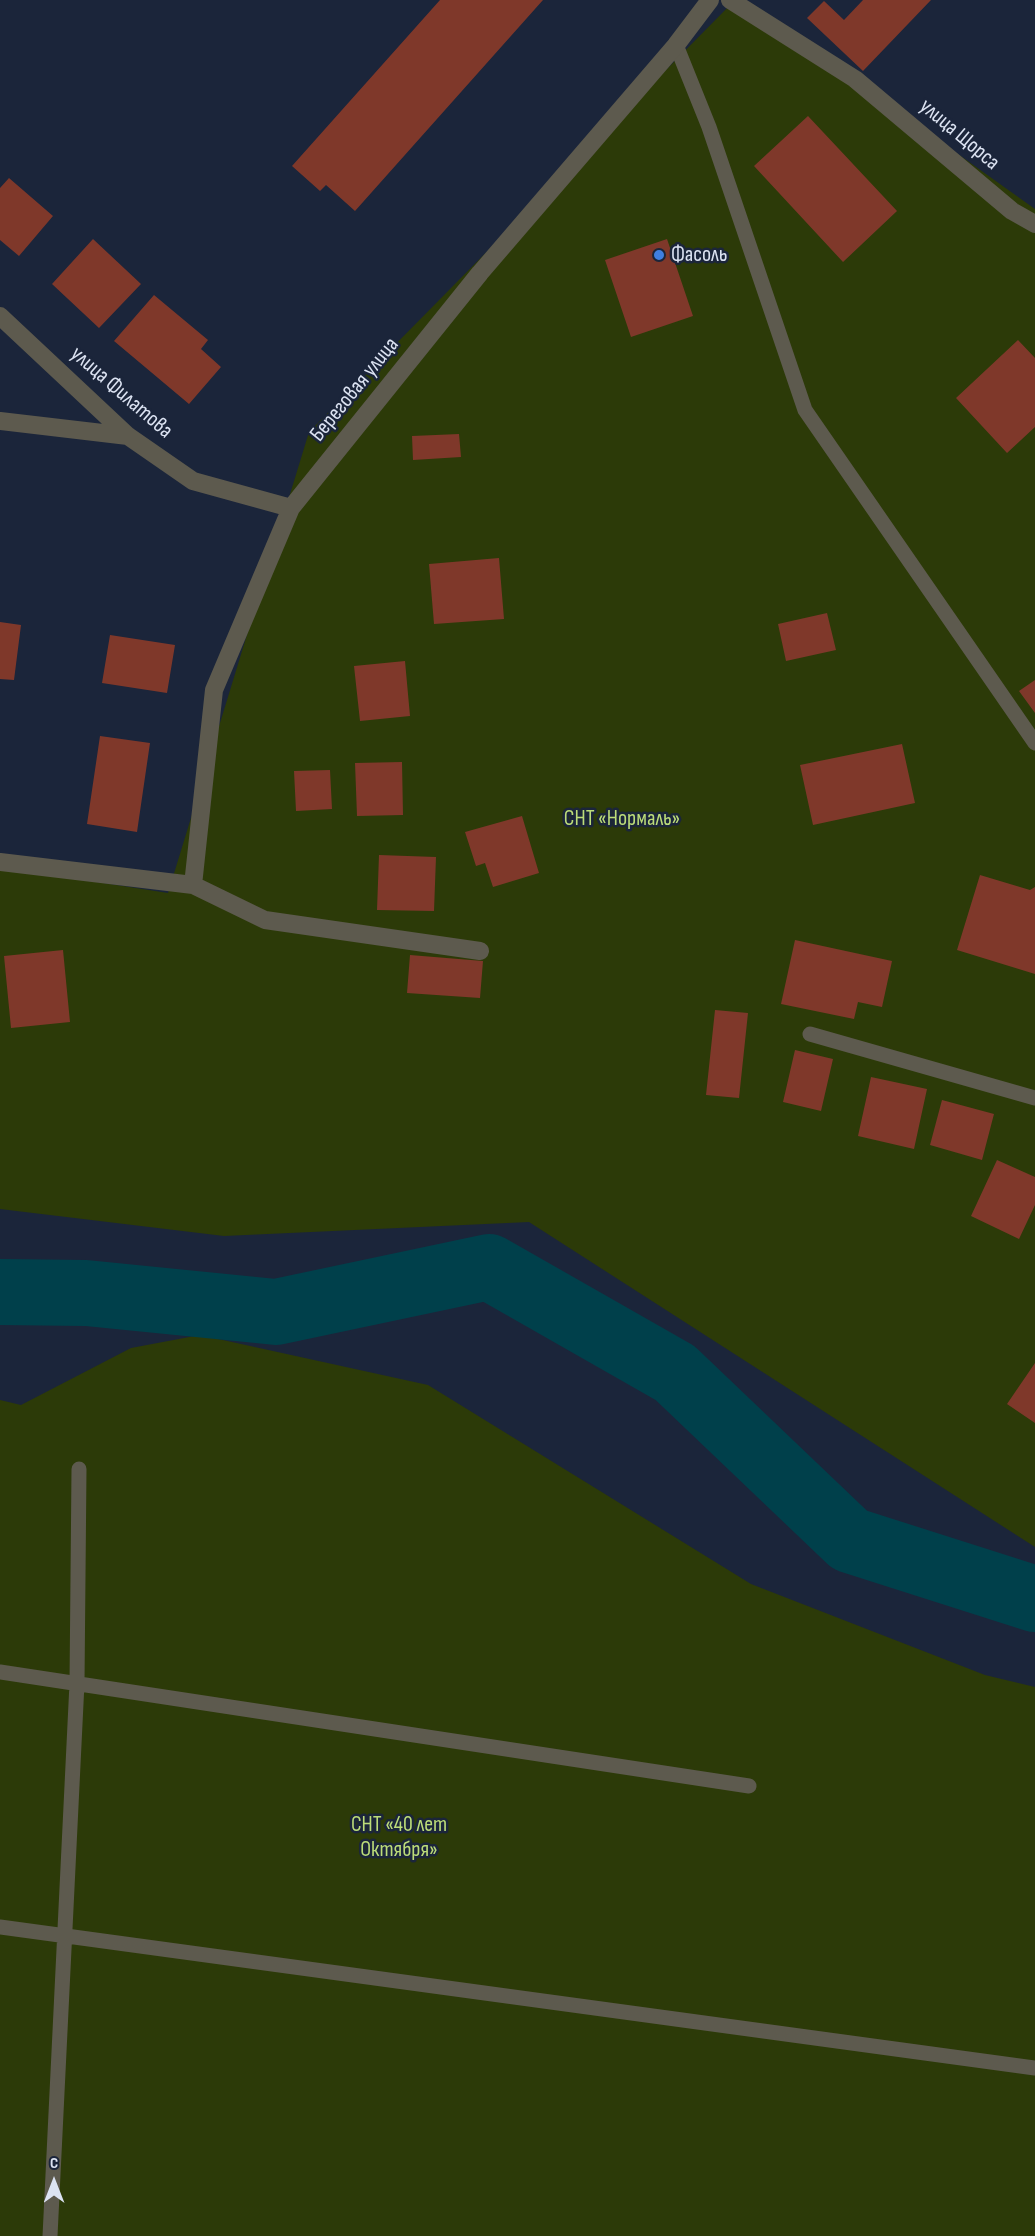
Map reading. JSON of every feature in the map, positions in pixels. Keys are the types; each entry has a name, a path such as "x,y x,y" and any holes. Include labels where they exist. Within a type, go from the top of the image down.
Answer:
{"street":[{"name":"Береговая улица","path":"193,885 214,690 291,508 480,273 676,45 710,0"},
{"name":"улица Щорса","path":"730,0 855,79 1012,212 1035,224"},
{"name":"улица Филатова","path":"0,316 128,436 193,481 291,508"},
{"path":"0,420 128,436"},
{"path":"0,862 193,885 265,920 480,951"}],"lane":[{"path":"676,45 709,127 805,410 1035,743"},
{"path":"810,1034 1035,1098"},
{"path":"50,2236 77,1683 79,1469"},
{"path":"0,1672 749,1786"},
{"path":"0,1927 1035,2068"}],"green space":[{"name":"СНТ «Нормаль»","path":"735,0 742,0 1035,209 1035,1547 529,1222 224,1236 0,1209 0,867 168,893 309,432"},
{"name":"СНТ «40 лет Октября»","path":"200,1335 428,1385 751,1584 985,1675 1035,1687 1035,2236 0,2236 0,1400 21,1405 131,1348"}],"building":[{"path":"440,0 543,0 355,211 326,185 320,191 292,166"},
{"path":"863,0 931,0 863,71 807,18 824,1 844,20"},
{"path":"808,116 897,211 843,262 754,166"},
{"path":"9,178 53,216 19,256 0,240 0,188"},
{"path":"93,239 141,284 99,328 52,284"},
{"path":"667,239 693,316 631,337 605,260"},
{"path":"154,295 208,340 201,349 221,367 189,404 114,341"},
{"path":"1018,340 1035,358 1035,427 1007,453 956,398"},
{"path":"459,434 461,457 413,460 412,436"},
{"path":"499,558 504,619 434,624 429,564"},
{"path":"827,613 836,650 786,661 778,624"},
{"path":"0,622 21,625 14,680 0,679"},
{"path":"110,635 175,645 167,693 102,683"},
{"path":"405,661 410,716 360,721 354,666"},
{"path":"1035,680 1035,713 1019,691"},
{"path":"100,736 150,743 137,832 87,824"},
{"path":"902,744 915,803 813,825 800,765"},
{"path":"402,762 403,815 357,816 355,763"},
{"path":"330,770 332,809 296,811 294,771"},
{"path":"522,816 539,873 493,887 485,863 476,866 465,832"},
{"path":"379,855 436,857 434,911 377,910"},
{"path":"980,875 1030,890 1035,887 1035,974 957,950"},
{"path":"795,940 892,961 882,1007 858,1002 854,1019 781,1004"},
{"path":"63,950 70,1022 11,1028 4,956"},
{"path":"410,955 483,961 480,998 407,993"},
{"path":"715,1010 748,1013 739,1098 706,1095"},
{"path":"795,1050 833,1059 821,1111 783,1102"},
{"path":"871,1077 927,1089 914,1149 858,1136"},
{"path":"942,1100 994,1114 982,1160 930,1145"},
{"path":"997,1160 1035,1177 1035,1205 1019,1239 971,1216"},
{"path":"1035,1363 1035,1423 1007,1404"}],"waterway":[{"path":"0,1292 86,1293 276,1312 489,1267 675,1373 850,1540 1035,1599"}],"place":[{"name":"Фасоль","path":"659,255"}]}
